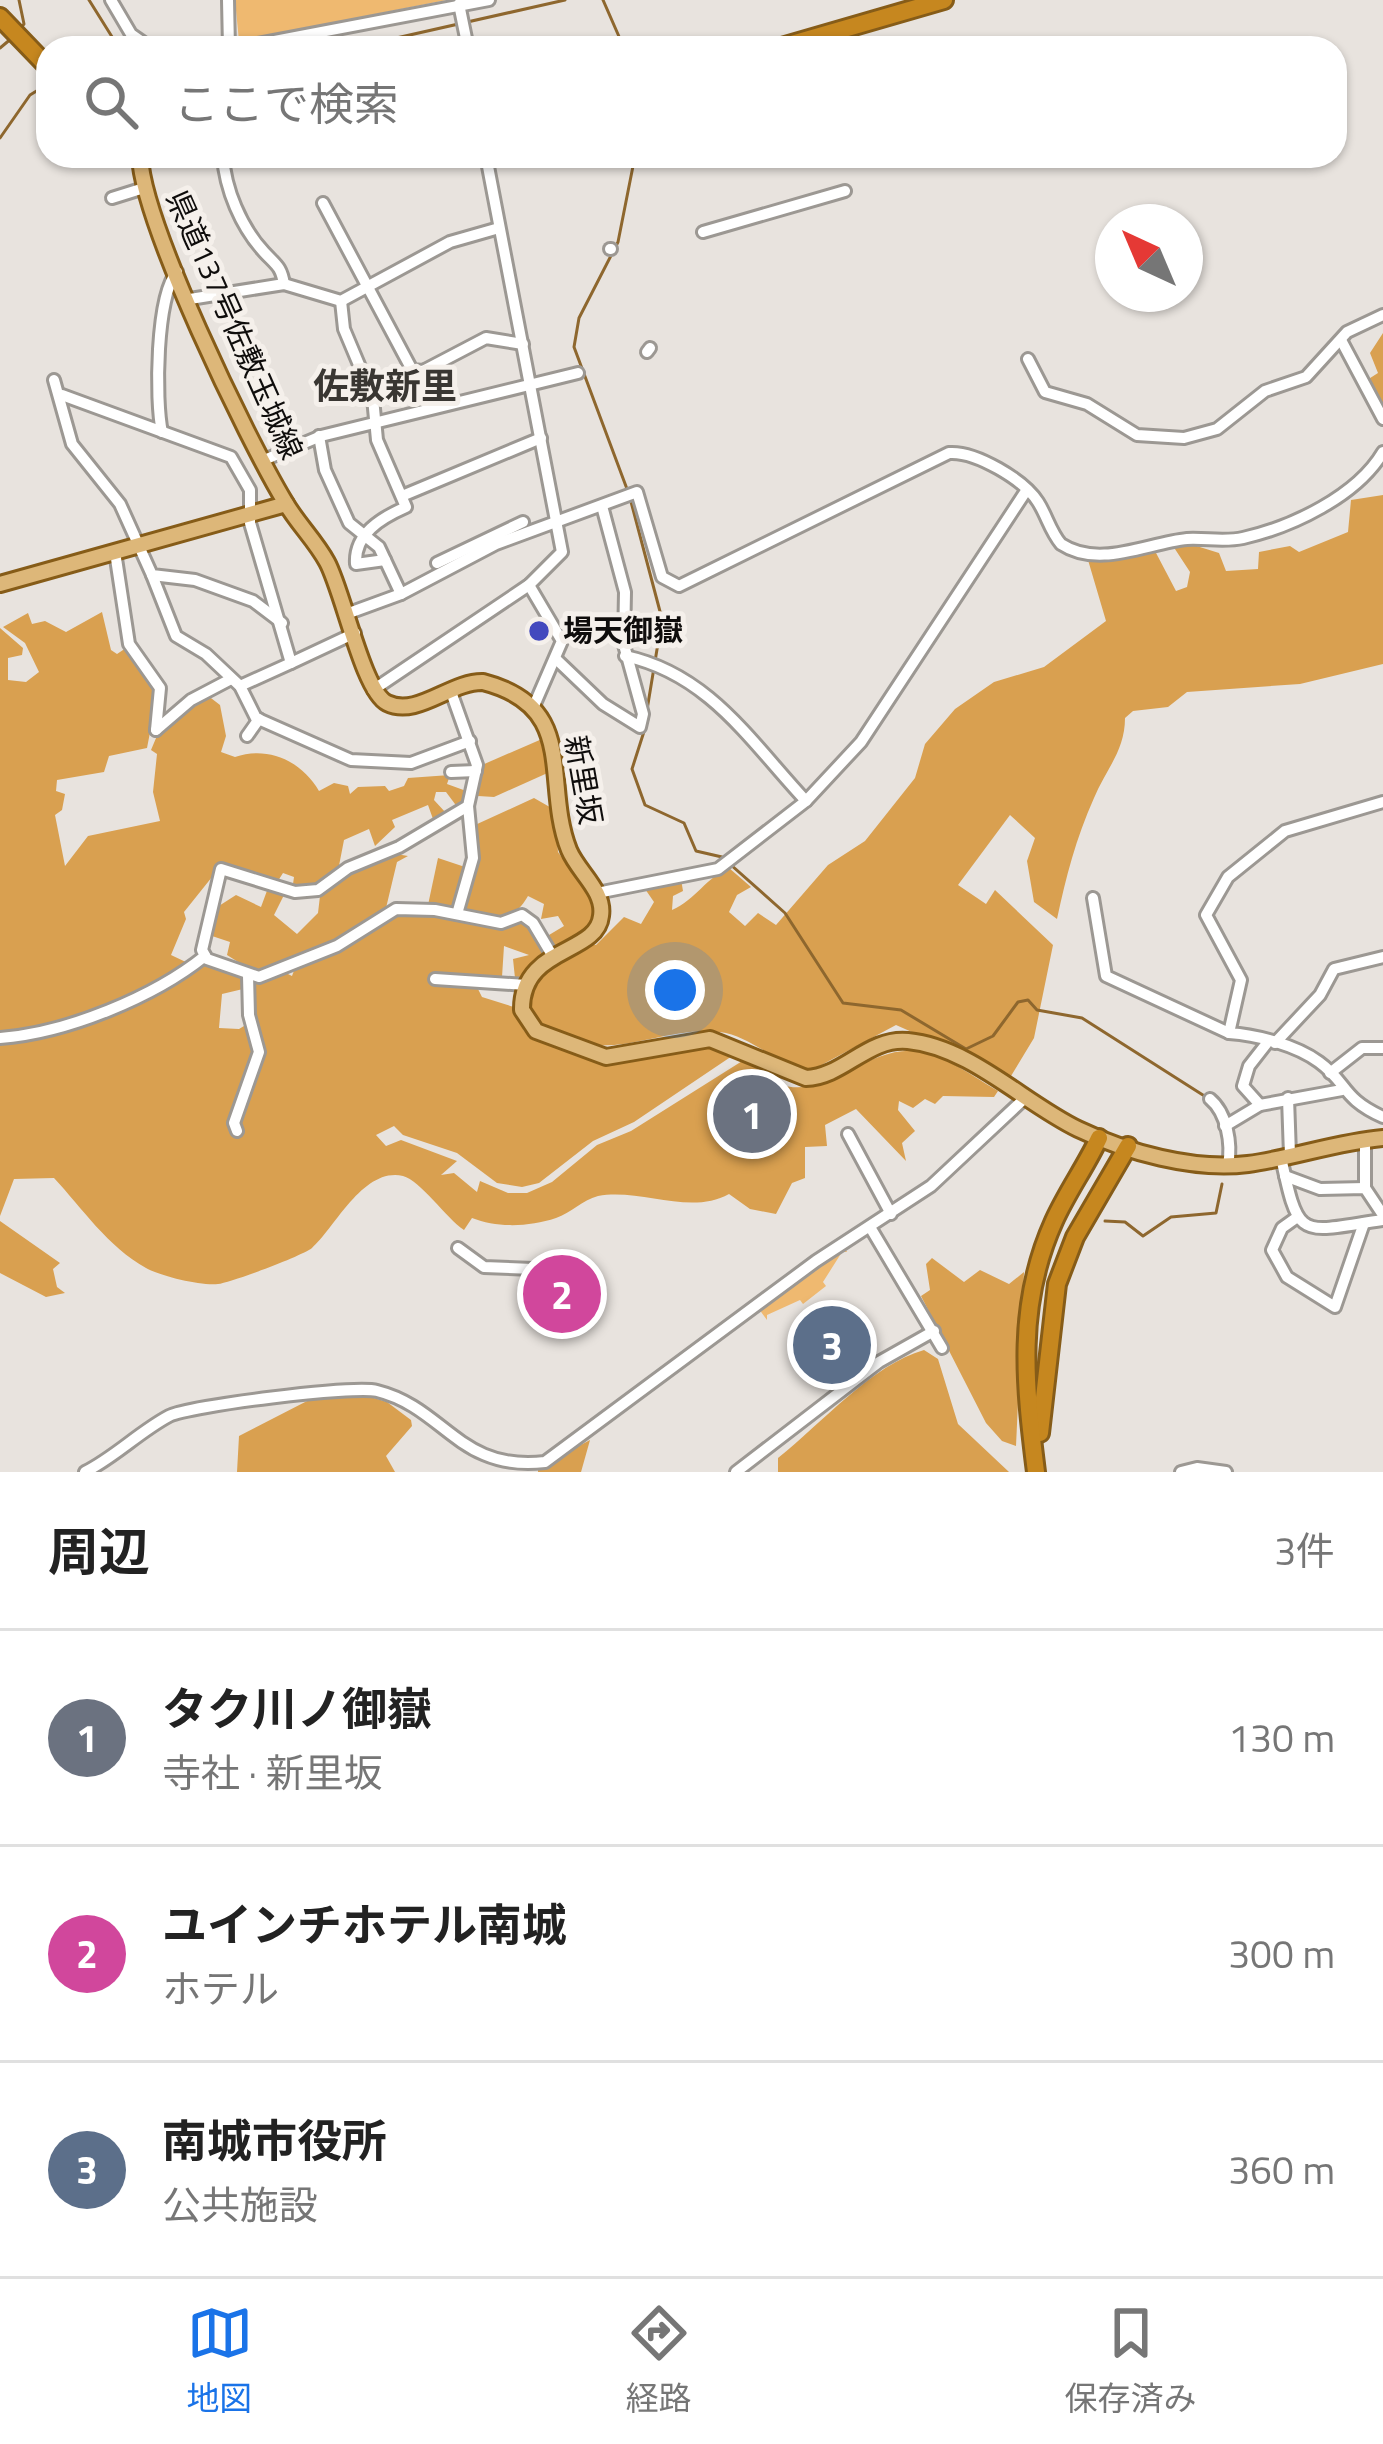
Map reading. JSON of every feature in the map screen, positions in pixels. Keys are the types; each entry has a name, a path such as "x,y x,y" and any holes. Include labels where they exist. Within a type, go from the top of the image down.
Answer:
{"highway":[{"path":"820,36 944,0"},
{"path":"9,31 36,56"},
{"path":"1037,1472 1024,1360 1029,1298 1057,1214 1099,1138"},
{"path":"1037,1472 1057,1284 1076,1237 1127,1146"}],"main road":[{"name":"県道137号佐敷玉城線","path":"0,584 286,504 177,272 144,188 142,168"},
{"path":"286,504 328,564 374,690"},
{"name":"新里坂","path":"374,690 387,703 402,706 483,682 533,708 552,742 567,844 597,893"},
{"path":"597,893 602,916 596,930 552,955 526,985 522,1010 530,1026 606,1057 710,1039 791,1075 816,1078 872,1048 907,1040 938,1048 1099,1138 1201,1164 1228,1165 1383,1138"}],"street":[{"path":"111,0 133,36"},
{"path":"228,0 232,36"},
{"path":"301,36 489,0"},
{"path":"224,168 225,190 265,253 279,265 284,284"},
{"path":"374,690 529,585 562,552 488,168"},
{"path":"112,198 144,188"},
{"path":"703,232 844,191"},
{"path":"323,202 412,370 423,370 486,338 523,344"},
{"path":"190,299 284,284 341,301 450,242 499,228"},
{"path":"162,432 158,408 165,294 177,272"},
{"path":"341,301 344,329 373,398 373,423 393,486 406,507 375,520 356,553 356,564 386,560"},
{"path":"1028,359 1045,392 1087,404 1137,435 1184,438 1217,429 1265,392 1306,377 1359,323 1383,315"},
{"path":"1342,340 1383,419"},
{"path":"264,460 319,436 578,373"},
{"path":"55,380 72,444 120,504 176,636 206,654 235,683 259,719 351,760 410,763 470,741"},
{"path":"62,394 231,457 250,490 249,514 290,663"},
{"path":"319,436 325,470 349,523 386,560 401,594"},
{"path":"402,496 541,438"},
{"path":"436,563 630,495 662,577 679,586 949,453 985,458 1026,491 1066,548 1089,554 1142,550 1186,539 1242,538 1299,519 1336,496 1383,452"},
{"path":"597,893 728,863 806,801 861,742 1026,491"},
{"path":"557,660 603,704 640,727 643,714 626,656 625,592 602,506"},
{"path":"349,613 401,594 523,522"},
{"path":"115,552 129,644 160,688 156,730 191,700 355,633"},
{"path":"152,575 195,580 253,601 282,623"},
{"path":"529,585 562,633 557,660 533,708"},
{"path":"626,656 694,680 806,801"},
{"path":"450,689 476,771 468,806 472,858 457,914"},
{"path":"247,736 259,719"},
{"path":"451,772 476,771"},
{"path":"1229,1033 1241,980 1210,926 1208,904 1228,877 1285,831 1383,802"},
{"path":"205,956 205,924 221,869 295,892 318,890 348,868 399,847 468,806"},
{"path":"1093,898 1106,976 1229,1033 1308,1056 1342,1090 1383,1117"},
{"path":"205,956 259,977 337,946 387,911 457,914 501,923 522,916 533,922 552,955"},
{"path":"0,1037 49,1029 164,988 205,956"},
{"path":"1260,1106 1243,1086 1249,1066 1320,995 1334,969 1383,957"},
{"path":"237,1131 235,1123 259,1052 249,1015 248,976"},
{"path":"435,979 526,985"},
{"path":"1330,1073 1362,1048 1383,1048"},
{"path":"1225,1126 1260,1106 1342,1090"},
{"path":"85,1472 173,1413 354,1387 398,1399 475,1459 514,1470 566,1451 785,1285 941,1178 1025,1098"},
{"path":"1288,1098 1285,1176 1296,1218 1315,1230 1383,1217 1365,1188 1366,1140"},
{"path":"1210,1099 1225,1126 1228,1165"},
{"path":"848,1134 891,1214"},
{"path":"1285,1176 1320,1189 1365,1188"},
{"path":"1296,1218 1282,1228 1272,1250 1287,1276 1335,1307 1364,1222"},
{"path":"870,1227 942,1348"},
{"path":"458,1248 484,1267 533,1269"},
{"path":"736,1472 879,1362 934,1331"},
{"path":"1181,1472 1197,1468 1226,1472"}],"shaded area":[{"path":"235,0 447,0 264,36 239,36"},
{"path":"1383,333 1383,413 1367,380 1378,373 1370,353"},
{"path":"1383,495 1383,664 1300,684 1187,692 1168,707 1133,711 1125,718 1118,750 1082,828 1057,919 1034,902 1027,861 1035,838 1010,815 958,885 986,904 995,890 1053,945 1034,1038 1011,1076 896,1025 814,1069 720,1032 696,1031 602,1046 556,1034 533,1017 533,991 546,971 589,943 596,945 624,917 641,924 654,902 643,886 681,879 683,891 673,896 672,910 729,868 751,887 737,895 729,912 745,926 758,913 776,925 828,865 865,841 915,778 925,744 955,709 994,682 1044,667 1106,621 1088,560 1155,551 1176,591 1187,587 1190,572 1173,546 1187,543 1219,553 1226,571 1258,569 1259,552 1290,546 1299,552 1348,532 1351,500"},
{"path":"102,612 111,650 117,654 126,648 158,691 147,748 109,756 104,772 57,780 56,791 65,794 62,810 55,815 65,866 88,836 160,821 153,792 157,754 151,750 159,731 207,695 220,705 226,736 221,752 235,757 259,753 282,758 303,771 319,791 334,783 348,786 350,794 358,787 385,786 389,791 404,786 408,778 450,775 447,784 469,792 470,799 458,808 446,792 436,792 434,800 446,813 433,819 428,805 392,820 395,827 375,846 369,829 344,840 337,876 311,887 293,884 294,877 283,873 276,884 227,864 220,867 184,912 186,919 171,955 190,964 125,1002 0,1035 0,628 23,648 22,655 8,658 8,680 26,682 39,672 25,643 3,627 28,613 32,624 45,621 66,632"},
{"path":"542,739 552,771 494,797 478,796 482,765"},
{"path":"534,798 555,810 558,852 597,907 593,926 551,949 544,938 564,926 558,916 541,919 544,904 528,896 507,916 460,911 475,825"},
{"path":"390,853 408,856 397,862 386,908 336,945 259,975 227,955 230,942 206,934 211,911 236,895 261,907 268,888 285,893 274,915 297,934 318,913 320,896 347,872"},
{"path":"438,858 468,868 456,909 428,905"},
{"path":"396,912 522,918 546,955 524,980 515,978 513,959 529,955 504,946 502,977 482,979 477,987 482,997 517,1008 524,1031 601,1065 710,1043 735,1054 634,1122 593,1141 539,1183 522,1187 497,1183 457,1153 403,1135 394,1126 376,1135 386,1146 401,1140 457,1161 441,1175 454,1173 477,1192 480,1181 508,1193 527,1193 552,1182 597,1145 631,1131 747,1058 779,1076 779,1084 797,1087 832,1079 884,1055 922,1052 952,1063 998,1091 994,1097 943,1096 935,1104 925,1099 913,1108 899,1101 898,1110 915,1131 902,1143 906,1161 856,1109 825,1125 827,1146 805,1147 805,1178 792,1183 776,1214 750,1209 729,1194 698,1202 614,1195 592,1198 561,1216 524,1225 472,1218 464,1230 410,1179 389,1176 351,1201 312,1248 218,1284 170,1277 132,1259 54,1178 14,1179 0,1216 0,1041 166,991 204,960 244,976 243,989 222,994 219,1028 239,1029 254,1020 250,979 282,971 292,976 295,968"},
{"path":"0,1221 60,1263 53,1269 57,1287 65,1293 46,1297 0,1273"},
{"path":"844,1246 847,1252 842,1252 823,1282 826,1286 803,1304 800,1300 767,1315 767,1320 759,1309 765,1303"},
{"path":"932,1258 964,1282 980,1270 1009,1284 1024,1272 1016,1446 1002,1441 986,1423 921,1296 930,1290 926,1264"},
{"path":"924,1350 938,1359 958,1424 1009,1472 778,1472 778,1458 848,1396 886,1368"},
{"path":"364,1395 387,1402 411,1420 412,1426 386,1456 395,1472 237,1472 239,1436 309,1400"},
{"path":"590,1440 581,1472 538,1472 538,1468"}],"waterway":[{"path":"19,0 24,24 19,30"},
{"path":"89,0 112,36"},
{"path":"405,36 565,0"},
{"path":"603,0 619,36"},
{"path":"0,48 12,38"},
{"path":"0,138 36,91"},
{"path":"627,489 574,347 579,318 618,242 633,168"},
{"path":"630,498 662,619 647,710"},
{"path":"648,719 632,769 645,805 684,823 696,851 722,857 785,913 843,1003 901,1010 966,1049 993,1036 1018,1002 1028,1000 1037,1010 1082,1018 1206,1097"},
{"path":"1105,1221 1125,1222 1143,1236 1171,1217 1216,1213 1222,1184"}],"place":[{"name":"場天御嶽","path":"539,631"},
{"name":"タク川ノ御嶽","path":"752,1114"},
{"name":"ユインチホテル南城","path":"562,1294"},
{"name":"南城市役所","path":"832,1345"}],"district":[{"name":"佐敷新里","path":"385,386"}]}
